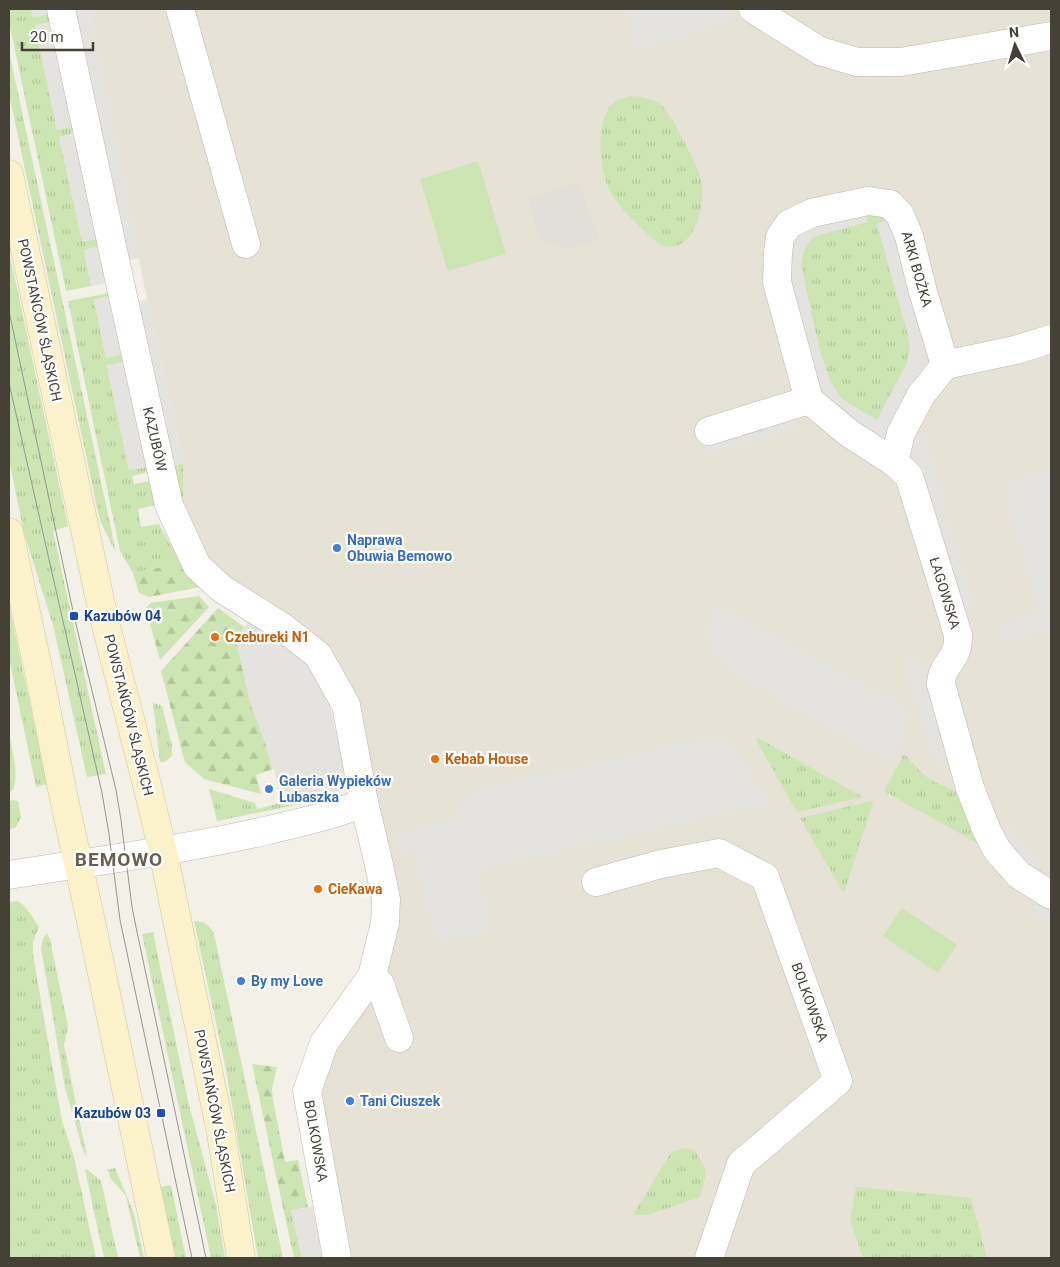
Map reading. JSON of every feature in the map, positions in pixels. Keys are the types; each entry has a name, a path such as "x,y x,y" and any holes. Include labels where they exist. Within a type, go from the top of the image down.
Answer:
{"main road":[{"name":"POWSTAŃCÓW ŚLĄSKICH","path":"9,174 103,614 163,852 221,1133 241,1258"},
{"path":"9,532 161,1258"}],"street":[{"name":"KAZUBÓW","path":"61,9 169,505 198,566 222,589 281,626 318,655 346,705 364,802"},
{"path":"180,9 246,244"},
{"path":"753,9 820,51 857,62 901,62 1051,36"},
{"name":"ARKI BOŻKA","path":"809,400 777,282 780,237 789,224 812,213 868,201 890,204 900,216 908,236 945,365"},
{"path":"709,430 809,400 850,434 894,462 901,433 913,410 921,395 945,365 1015,350 1051,339"},
{"name":"ŁAGOWSKA","path":"894,462 909,476 958,635 958,649 944,669 941,676 941,684 970,788 987,831 997,850 1019,875 1051,895"},
{"path":"9,875 163,852 232,838 349,809 364,802"},
{"name":"BOLKOWSKA","path":"337,1258 307,1090 324,1043 372,976 385,924 386,899 364,802"},
{"name":"BOLKOWSKA","path":"596,882 662,864 719,853 765,877 838,1081 741,1164 709,1258"},
{"path":"372,976 380,984 399,1038"}],"shaded area":[{"path":"31,9 49,9 50,14 33,17"},
{"path":"72,9 88,9 140,258 126,261"},
{"path":"88,9 1051,9 1051,1258 348,1258 317,1097 334,1040 370,996 395,943 395,881 352,689 218,571 183,519 183,463 147,299"},
{"path":"626,9 728,9 731,21 638,49"},
{"path":"52,22 74,126 57,130 35,25"},
{"path":"75,133 99,239 82,241 59,137"},
{"path":"578,182 599,239 570,250 539,238 529,199"},
{"path":"865,207 867,222 815,236 809,241 803,252 801,265 819,348 831,383 842,399 877,420 907,363 910,349 908,335 877,224 890,219 925,333 926,355 923,369 882,446 817,389 784,269 799,226"},
{"path":"100,246 108,283 91,286 84,250"},
{"path":"110,296 123,354 106,358 94,300"},
{"path":"147,299 183,463 169,467 133,303"},
{"path":"124,362 147,467 129,470 107,365"},
{"path":"797,413 796,429 707,455 708,438"},
{"path":"923,432 948,518 933,523 911,450 910,436"},
{"path":"1051,469 1051,628 1005,645 999,629 1040,610 1004,485"},
{"path":"950,523 976,609 960,614 934,528"},
{"path":"719,606 910,711 901,727 907,730 890,762 722,666 726,660 712,651 707,629"},
{"path":"248,622 301,653 329,702 345,772 339,791 326,798 286,805 283,799 250,702 236,639"},
{"path":"920,657 951,760 936,765 904,662"},
{"path":"723,735 770,802 477,870 491,931 436,941 414,849 398,852 394,836 452,821 475,790"},
{"path":"1010,824 1018,839 1044,860 1035,869 1010,847 999,828"},
{"path":"1038,899 1051,907 1051,926 1031,914"},
{"path":"312,1207 323,1258 302,1258 291,1210"}],"green space":[{"path":"9,9 31,9 33,17 50,14 52,22 35,25 57,130 74,126 75,133 59,137 82,241 99,239 100,246 84,250 91,286 66,291 9,22"},
{"path":"9,51 116,553 100,521 9,94"},
{"path":"629,96 652,100 664,107 682,138 701,178 703,197 698,221 693,232 681,244 676,246 662,245 642,229 617,202 606,182 600,144 604,119 608,109 615,102"},
{"path":"478,161 506,254 448,271 420,179"},
{"path":"865,207 890,219 877,224 908,335 910,349 907,363 877,421 842,399 831,383 819,348 801,265 807,246 815,236 867,222"},
{"path":"9,251 68,526 53,531 106,774 87,777 53,625 24,533 9,459"},
{"path":"109,293 110,296 94,300 106,358 123,354 124,362 107,366 129,470 147,467 148,472 132,476 134,484 150,481 155,505 138,509 141,527 159,524 181,563 133,573 120,551 68,301"},
{"path":"183,463 183,519 169,467"},
{"path":"181,563 200,587 149,597 139,593 133,573"},
{"path":"199,596 209,607 160,660 146,609 150,603"},
{"path":"9,605 47,784 36,787 9,658"},
{"path":"218,608 244,627 236,639 250,702 273,769 256,775 261,794 204,779 185,762 161,671"},
{"path":"153,703 162,706 172,746 172,756 165,762 160,762"},
{"path":"9,733 14,762 15,784 13,790 9,793"},
{"path":"758,738 863,797 797,812 756,740"},
{"path":"904,754 927,777 961,795 982,846 884,791"},
{"path":"209,789 255,803 257,809 284,802 286,805 306,803 217,821"},
{"path":"9,801 18,801 21,818 15,828 9,829"},
{"path":"871,801 873,803 843,892 800,818"},
{"path":"18,901 27,909 39,927 34,941 33,955 62,1121 74,1157 96,1258 9,1258 9,902"},
{"path":"902,908 957,945 938,973 883,936"},
{"path":"194,921 206,924 214,934 283,1258 258,1258 226,1070"},
{"path":"153,932 188,1101 216,1205 225,1258 211,1258 142,934"},
{"path":"47,933 50,939 68,1027 64,1045 87,1157 83,1150 65,1088 41,948"},
{"path":"252,1064 277,1067 272,1089 285,1162 298,1160 308,1207 284,1212"},
{"path":"682,1148 694,1150 705,1167 705,1179 700,1197 648,1215 633,1215 671,1152"},
{"path":"115,1168 134,1213 144,1258 140,1258 126,1196 111,1179 108,1170"},
{"path":"87,1169 101,1181 118,1258 104,1258 85,1170"},
{"path":"171,1185 186,1258 176,1258 161,1187"},
{"path":"856,1187 971,1198 987,1258 863,1258 850,1220"},
{"path":"291,1210 302,1258 294,1258 284,1212"}],"tram line":[{"path":"9,311 74,616 116,790 132,907 206,1258"},
{"path":"9,383 102,793 120,920 192,1258"}],"place":[{"name":"Naprawa Obuwia Bemowo","path":"337,548"},
{"name":"Kazubów 04","path":"74,616"},
{"name":"Czebureki N1","path":"215,637"},
{"name":"Kebab House","path":"435,759"},
{"name":"Galeria Wypieków Lubaszka","path":"269,789"},
{"name":"CieKawa","path":"318,889"},
{"name":"By my Love","path":"241,981"},
{"name":"Tani Ciuszek","path":"350,1101"},
{"name":"Kazubów 03","path":"161,1113"}],"district":[{"name":"BEMOWO","path":"119,859"}]}
